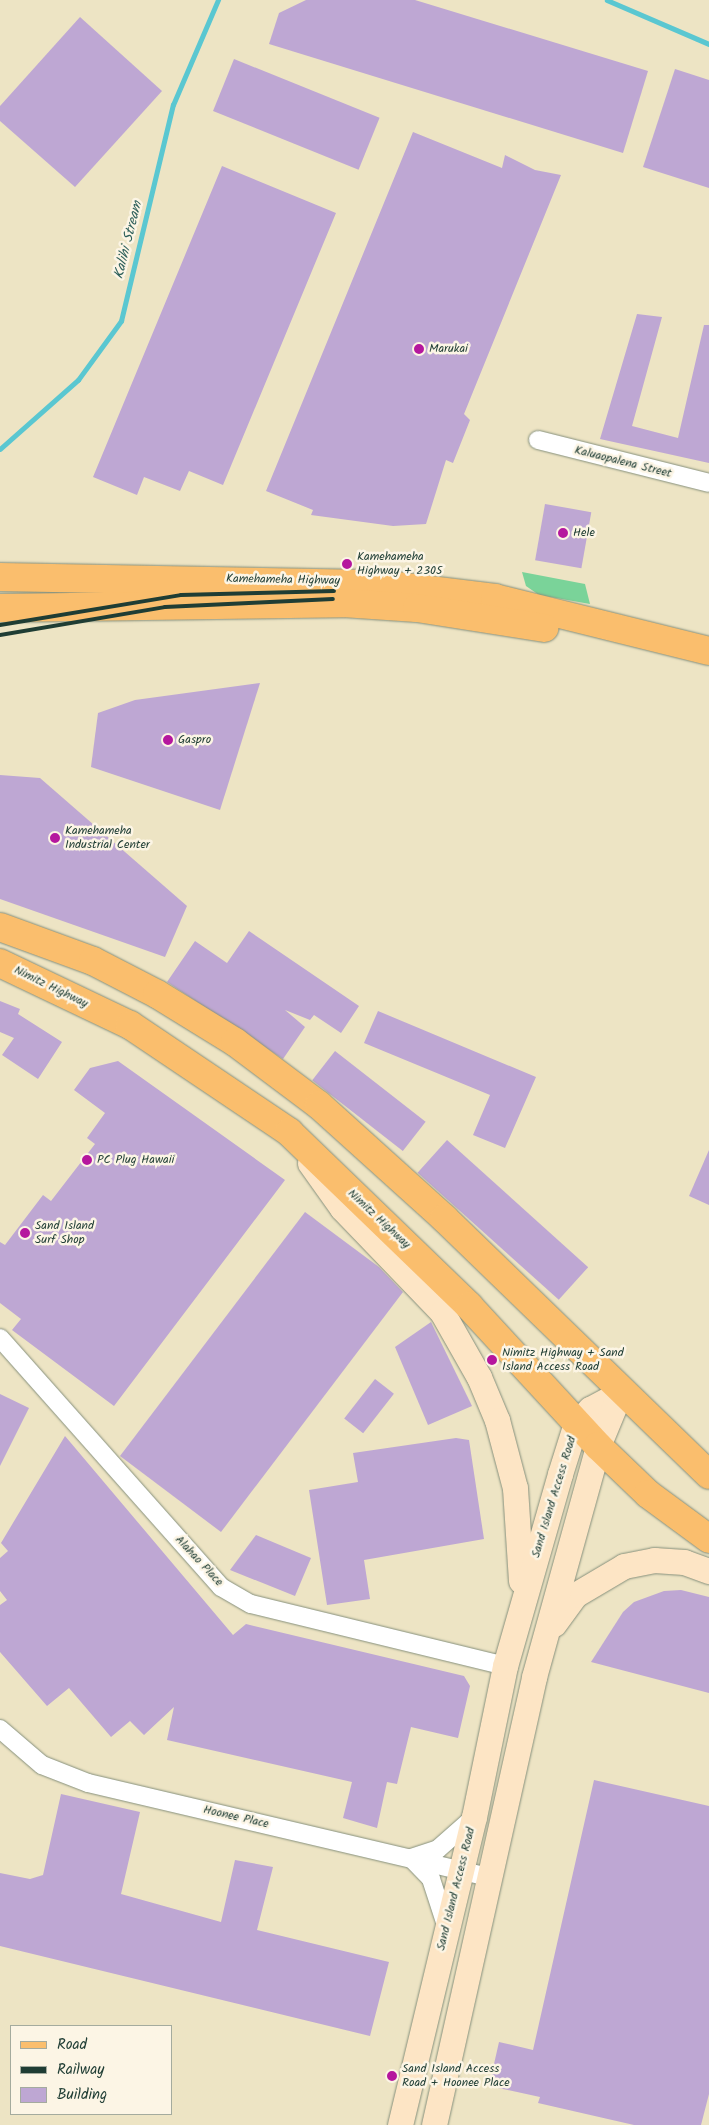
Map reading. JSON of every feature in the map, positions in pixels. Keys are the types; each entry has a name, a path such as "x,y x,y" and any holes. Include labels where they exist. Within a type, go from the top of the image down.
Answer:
{"main road":[{"name":"Kamehameha Highway","path":"0,577 380,584 495,598 709,651"},
{"name":"Kamehameha Highway","path":"0,608 294,602 417,608 551,630 709,669"},
{"path":"0,927 93,961 235,1042 319,1105 444,1218 620,1393 709,1475"},
{"name":"Nimitz Highway","path":"0,963 130,1025 288,1132 469,1306 598,1446 648,1494 709,1539"},
{"path":"288,1132 342,1208 442,1312 479,1377 497,1420 515,1488 521,1558 520,1613"},
{"name":"Sand Island Access Road","path":"400,2125 474,1817 505,1666 576,1423 590,1409 620,1393"},
{"name":"Sand Island Access Road","path":"434,2125 486,1876 545,1636 598,1446 620,1393"},
{"path":"545,1636 575,1595 624,1566 654,1560 684,1562 709,1571"}],"street":[{"name":"Kaluaopalena Street","path":"538,440 709,483"},
{"name":"Alahao Place","path":"0,1338 221,1587 251,1604 505,1666"},
{"name":"Hoonee Place","path":"0,1729 42,1765 88,1782 486,1876"},
{"path":"446,1928 438,1891 411,1858 438,1849 474,1817"}],"green space":[{"path":"522,572 585,584 590,604 539,595 526,586"}],"building":[{"path":"306,0 415,0 648,71 623,153 269,44 279,13"},
{"path":"80,17 162,91 75,187 0,121 0,106"},
{"path":"234,59 380,118 359,170 213,111"},
{"path":"675,69 709,80 709,188 643,167"},
{"path":"413,132 502,168 505,155 535,170 561,175 464,414 470,420 453,463 446,460 426,524 393,526 311,515 313,510 266,491"},
{"path":"222,166 336,213 223,485 189,471 180,491 144,477 137,495 93,477"},
{"path":"637,314 662,317 632,426 678,438 704,325 709,325 709,463 600,439"},
{"name":"Hele","path":"545,504 591,512 581,568 535,560"},
{"name":"Gaspro","path":"260,683 220,810 91,767 98,713 135,700"},
{"name":"Kamehameha Industrial Center","path":"0,775 40,778 187,906 165,957 0,899"},
{"path":"249,931 359,1006 341,1033 314,1015 310,1020 285,1010 305,1027 283,1059 167,982 195,941 227,963"},
{"path":"0,1001 20,1009 18,1014 62,1042 38,1079 2,1055 14,1038 0,1032"},
{"path":"378,1011 536,1077 505,1148 473,1135 490,1095 364,1043"},
{"path":"335,1051 426,1122 403,1151 312,1080"},
{"path":"118,1061 285,1180 114,1406 12,1330 21,1319 0,1303 0,1242 5,1245 43,1195 51,1201 95,1144 87,1138 105,1113 74,1090 90,1068"},
{"path":"447,1140 588,1267 559,1300 418,1173"},
{"path":"709,1150 709,1205 689,1196"},
{"path":"305,1212 379,1267 403,1292 221,1532 120,1456"},
{"path":"431,1322 472,1406 428,1425 395,1347"},
{"path":"375,1379 394,1394 363,1433 344,1418"},
{"path":"0,1394 29,1408 0,1466"},
{"path":"65,1436 233,1635 246,1624 464,1676 470,1686 458,1738 411,1727 397,1784 387,1782 377,1828 343,1818 352,1782 167,1740 174,1707 144,1735 130,1721 111,1737 69,1688 47,1706 0,1652 0,1605 7,1600 0,1591 0,1558 8,1551 1,1543"},
{"path":"456,1438 469,1440 484,1539 364,1560 370,1599 327,1605 309,1490 358,1482 353,1453"},
{"path":"256,1535 311,1558 295,1596 230,1570"},
{"path":"681,1590 709,1597 709,1693 591,1662 623,1612 634,1602 664,1591"},
{"path":"594,1780 709,1806 709,2094 701,2125 634,2125 538,2103 540,2097 489,2086 499,2042 533,2050"},
{"path":"61,1794 140,1812 121,1894 221,1922 235,1860 273,1867 257,1930 389,1962 370,2036 0,1946 0,1873 30,1879 43,1875"}],"waterway":[{"name":"Kalihi Stream","path":"0,449 78,380 121,321 173,105 218,0"},
{"name":"Kalihi Stream","path":"607,0 709,44"}],"railway":[{"path":"0,625 181,595 334,591"},
{"path":"0,635 165,607 333,599"}],"place":[{"name":"Marukai","path":"419,349"},
{"name":"Hele","path":"563,533"},
{"name":"Kamehameha Highway + 2305","path":"347,564"},
{"name":"Gaspro","path":"168,740"},
{"name":"Kamehameha Industrial Center","path":"55,838"},
{"name":"PC Plug Hawaii","path":"87,1160"},
{"name":"Sand Island Surf Shop","path":"25,1233"},
{"name":"Nimitz Highway + Sand Island Access Road","path":"492,1360"},
{"name":"Sand Island Access Road + Hoonee Place","path":"392,2076"}]}
